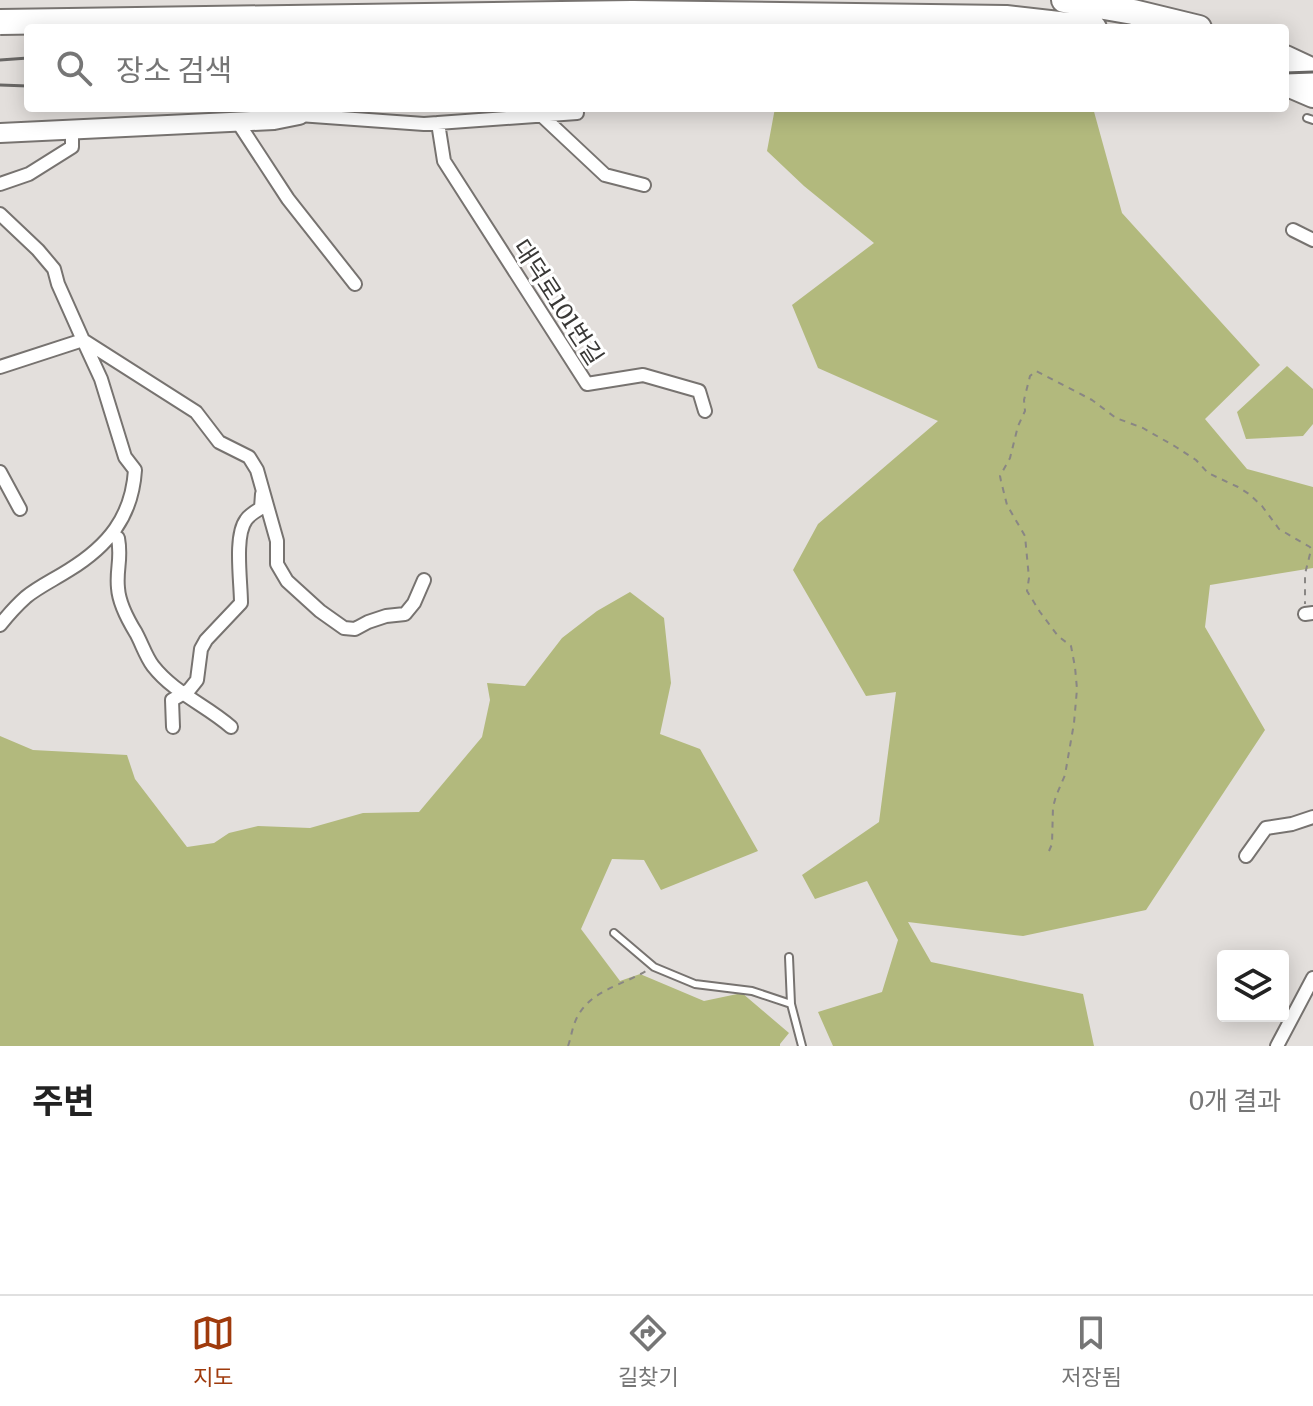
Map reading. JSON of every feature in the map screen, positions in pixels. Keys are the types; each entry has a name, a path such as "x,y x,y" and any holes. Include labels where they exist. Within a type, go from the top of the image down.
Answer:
{"highway":[{"path":"1064,0 1182,24"},
{"path":"0,22 632,13 1006,18 1059,24"},
{"path":"1289,60 1313,71"},
{"path":"1289,87 1311,111"}],"street":[{"path":"325,24 331,0"},
{"path":"0,133 274,120 297,112"},
{"path":"310,112 424,124 577,113"},
{"path":"540,114 605,175 644,185"},
{"path":"237,121 288,199 355,284"},
{"name":"대덕로101번길","path":"438,123 444,161 587,384 643,375 699,391 705,411"},
{"path":"0,184 29,174 72,147 72,130"},
{"path":"0,214 54,269 101,379 125,457 135,470 134,487 126,514 109,539 79,564 27,596 0,625"},
{"path":"1293,230 1313,240"},
{"path":"0,367 83,340"},
{"path":"83,340 196,412 219,442 249,457 257,470 277,541 277,564 287,581 344,628 355,629 386,616 405,614 414,603 424,580"},
{"path":"0,472 20,509"},
{"path":"173,727 172,700 197,680 201,649 206,640 241,603 240,533 246,520 261,508 262,490"},
{"path":"112,534 118,538 121,554 118,587 121,603 151,664 183,694 218,715 231,727"},
{"path":"1246,856 1266,828 1313,817"},
{"path":"1277,1046 1313,978"}],"lane":[{"path":"614,933 654,967 695,984 752,991 791,1004"},
{"path":"789,957 791,1004 802,1046"}],"path":[{"path":"1049,851 1053,807 1065,775 1077,689 1071,646 1058,636 1027,591 1029,578 1025,536 1007,505 1000,476 1010,458 1025,411 1024,400 1030,376 1036,371 1075,390 1116,418 1143,428 1176,447 1196,460 1208,473 1249,494 1279,529 1310,547 1304,589 1309,614"},
{"path":"568,1046 575,1022 593,998 654,967"}],"green space":[{"path":"774,112 1094,112 1122,213 1260,365 1205,419 1247,469 1313,487 1313,568 1210,585 1205,627 1265,730 1146,910 1023,936 908,922 931,962 1083,994 1094,1046 833,1046 818,1012 882,992 898,940 867,881 815,899 802,875 879,822 896,692 866,696 793,570 818,524 938,421 818,368 792,305 874,243 804,186 767,151"},
{"path":"1287,366 1313,389 1313,424 1303,436 1246,439 1237,412"},
{"path":"630,592 664,618 671,683 660,734 700,749 758,851 661,890 644,860 612,859 581,929 620,981 640,974 704,1001 742,993 789,1033 780,1046 0,1046 0,736 33,750 127,755 135,779 187,847 214,843 229,833 258,826 310,828 363,813 419,812 482,737 490,700 487,683 525,686 562,638 597,611"}],"railway":[{"path":"0,60 24,58"},
{"path":"1289,73 1313,72"},
{"path":"0,85 24,86"}]}
